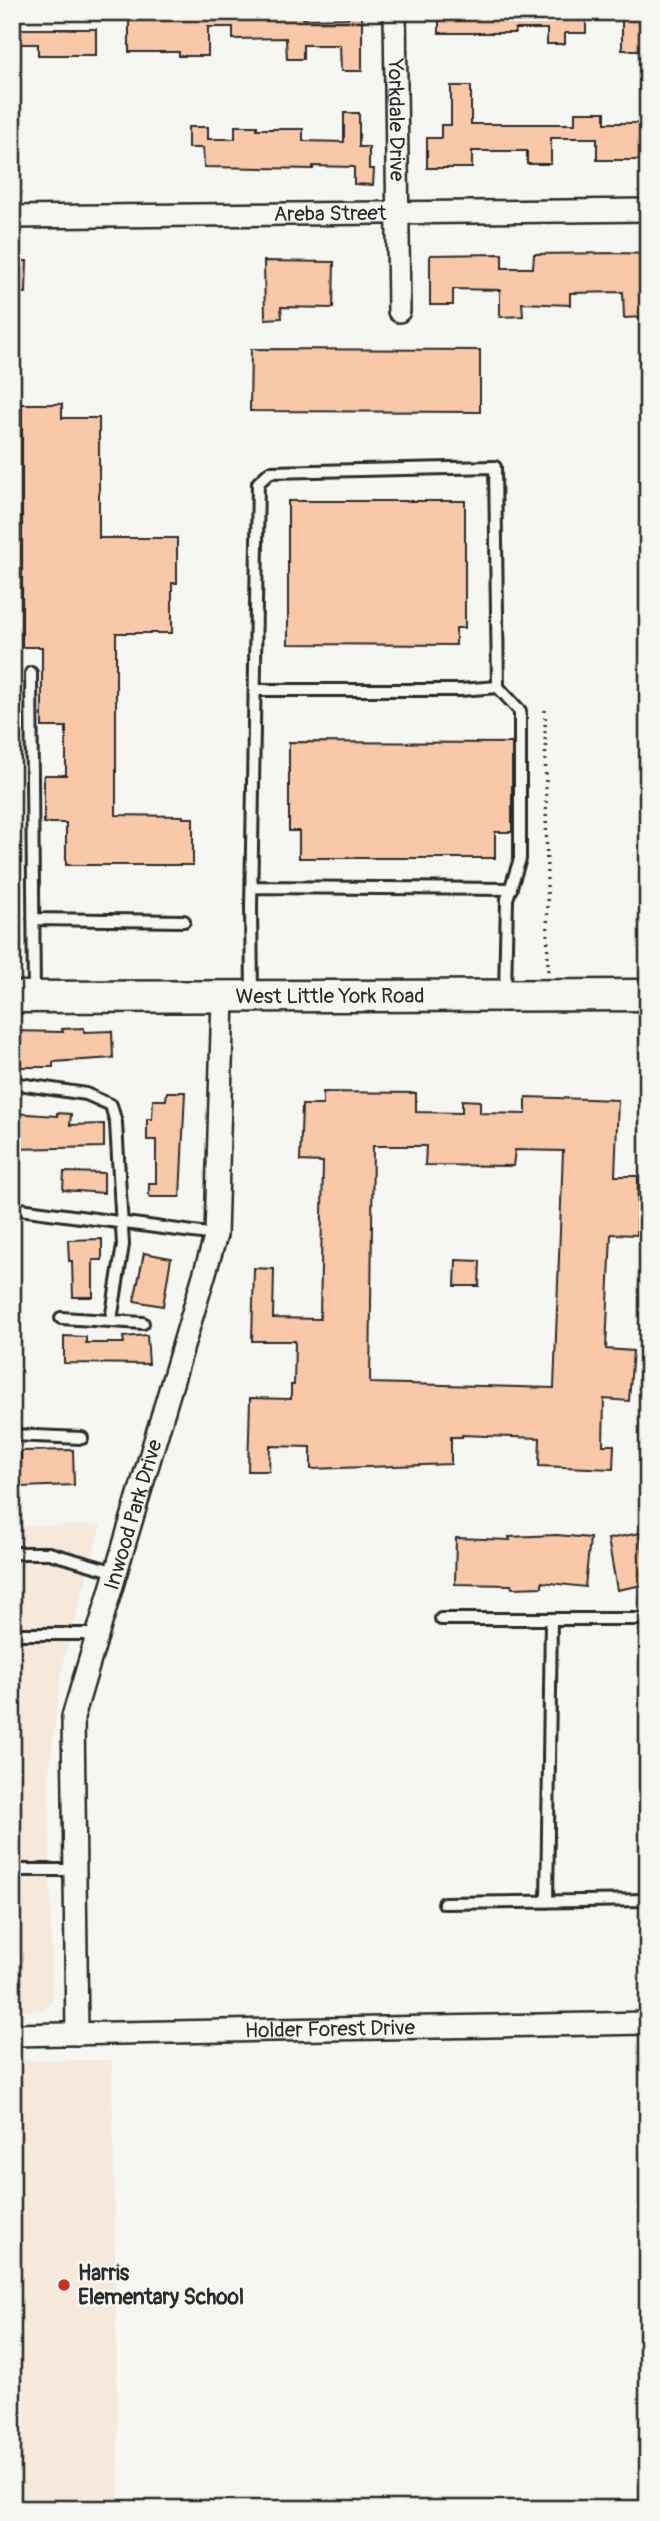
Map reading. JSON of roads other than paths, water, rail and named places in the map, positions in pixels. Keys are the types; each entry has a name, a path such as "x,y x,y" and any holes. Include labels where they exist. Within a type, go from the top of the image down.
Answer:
{"street":[{"name":"Yorkdale Drive","path":"395,12 399,311"},
{"name":"Areba Street","path":"12,217 648,210"},
{"name":"West Little York Road","path":"23,997 648,995"},
{"name":"Inwood Park Drive","path":"77,2034 73,1717 216,1235 238,997"},
{"name":"Holder Forest Drive","path":"12,2035 648,2023"}],"lane":[{"path":"238,997 251,887 258,483 270,472 495,467 498,687 520,711 520,859 507,899 505,995"},
{"path":"23,997 33,919 31,673"},
{"path":"255,690 460,690 498,687"},
{"path":"251,887 511,888"},
{"path":"33,919 184,921"},
{"path":"12,1083 86,1094 111,1105 116,1123 123,1245 111,1320"},
{"path":"12,1208 216,1235"},
{"path":"61,1318 143,1323"},
{"path":"12,1435 82,1438"},
{"path":"12,1553 49,1553 116,1572"},
{"path":"441,1619 648,1619"},
{"path":"547,1902 551,1619"},
{"path":"12,1634 98,1634"},
{"path":"12,1870 74,1870"},
{"path":"444,1903 648,1900"}],"place":[{"name":"Harris Elementary School","path":"64,2285"}]}
